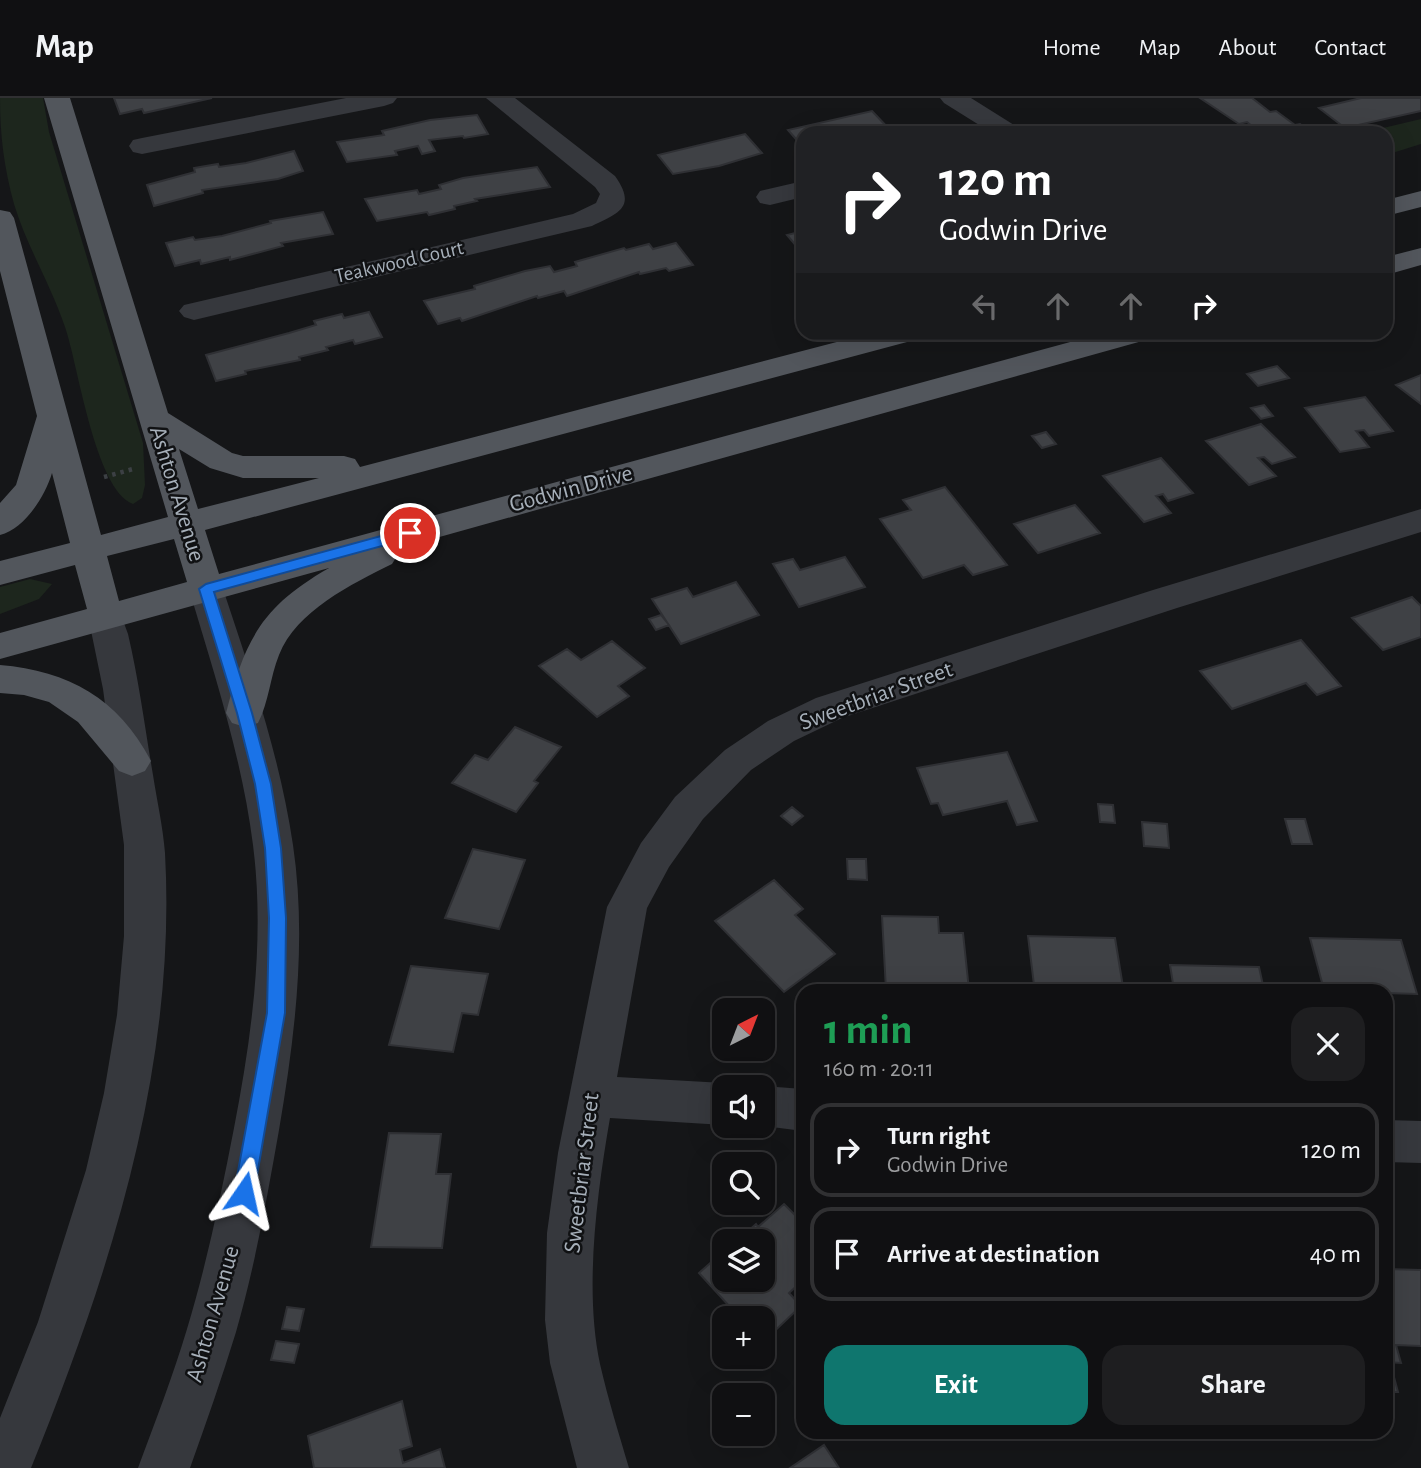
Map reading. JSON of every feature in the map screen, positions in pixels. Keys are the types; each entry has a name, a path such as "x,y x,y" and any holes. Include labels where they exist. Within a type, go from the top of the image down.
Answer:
{"main road":[{"name":"Ashton Avenue","path":"57,98 206,589"},
{"path":"1393,206 1421,198"},
{"path":"0,218 106,616"},
{"path":"1393,264 1421,256"},
{"path":"0,573 882,340"},
{"name":"Godwin Drive","path":"0,646 1114,340"},
{"path":"0,524 31,489 53,415"},
{"path":"154,418 221,461 243,467 311,469 437,458"},
{"path":"245,713 267,642 293,610 314,593 373,559 460,519"},
{"path":"0,680 43,684 71,695 90,709 132,761"}],"street":[{"path":"142,146 384,98"},
{"name":"Teakwood Court","path":"194,311 582,220 602,211 613,201 613,194 606,182 499,98"},
{"path":"956,99 999,126"},
{"path":"770,197 796,191"},
{"name":"Sweetbriar Street","path":"603,1468 575,1363 570,1320 571,1233 591,1096 627,907 655,855 689,808 738,760 781,731 829,708 1165,599 1421,520"},
{"name":"Ashton Avenue","path":"164,1468 204,1357 234,1243 276,1013 278,918 273,848 263,784 245,713 206,589"},
{"path":"5,1468 68,1312 112,1163 130,1066 142,974 145,855 124,698 106,616"},
{"path":"591,1096 712,1103"},
{"path":"775,1108 796,1109"},
{"path":"1393,1141 1421,1142"}],"path":[{"path":"71,485 167,460"}],"shaded area":[{"path":"0,98 43,98 49,132 143,443 145,485 142,498 133,504 120,494 108,476 98,452 65,327 14,204 3,151"},
{"path":"1421,119 1421,144 1393,153 1392,126"},
{"path":"30,579 52,584 39,599 0,614 0,587"}],"building":[{"path":"114,98 212,98 144,113 142,109 120,114"},
{"path":"1200,98 1252,98 1270,112 1276,111 1295,125 1303,126 1252,126 1247,122 1239,124"},
{"path":"1361,98 1421,98 1421,111 1354,126 1342,126 1319,108"},
{"path":"872,111 886,126 806,126"},
{"path":"477,115 488,134 429,140 435,151 422,154 418,146 395,151 397,155 347,162 337,142 384,135 382,131 430,120"},
{"path":"796,128 796,139 788,130"},
{"path":"745,134 762,153 719,166 673,174 658,155"},
{"path":"294,151 303,171 278,179 202,190 203,193 154,206 147,185 195,172 194,168 246,163"},
{"path":"537,167 550,187 475,199 477,201 454,206 455,209 429,215 427,212 377,221 365,199 417,190 419,194 441,189 439,185 463,178"},
{"path":"323,212 333,234 281,243 283,246 230,260 230,257 201,264 200,260 175,266 166,243 193,237 195,240 222,236 271,223 270,221"},
{"path":"796,233 796,246 787,235"},
{"path":"676,243 693,265 669,271 666,268 640,274 639,272 567,296 564,291 538,298 537,296 462,321 460,318 438,324 424,301 475,289 474,286 525,271 550,266 554,272 577,266 575,262 624,248 626,250 649,244 653,249"},
{"path":"369,312 382,337 355,344 353,340 326,347 328,350 299,357 300,360 245,371 246,374 216,381 206,355 316,325 314,321 342,314 344,318"},
{"path":"1277,366 1289,378 1258,386 1247,374"},
{"path":"1421,375 1421,404 1396,385"},
{"path":"1365,397 1393,431 1369,436 1364,430 1356,431 1369,447 1340,452 1305,408"},
{"path":"1264,405 1273,416 1261,419 1251,408"},
{"path":"1261,424 1295,457 1272,464 1264,457 1258,458 1276,476 1249,485 1206,441"},
{"path":"1046,432 1056,444 1042,448 1032,436"},
{"path":"1161,458 1193,493 1168,501 1163,494 1156,496 1171,513 1144,522 1103,476"},
{"path":"945,487 1007,565 973,575 964,565 923,578 880,519 911,510 903,500"},
{"path":"1075,505 1100,533 1038,553 1014,524"},
{"path":"845,557 865,587 799,607 773,564 793,559 800,570"},
{"path":"736,582 759,615 681,644 652,599 687,588 693,597"},
{"path":"1412,597 1421,606 1421,637 1383,650 1352,618"},
{"path":"661,615 669,625 656,630 649,619"},
{"path":"1301,640 1341,686 1317,695 1306,683 1232,709 1200,671"},
{"path":"612,641 645,668 618,686 629,696 597,717 539,666 567,649 581,660"},
{"path":"515,727 561,747 534,781 538,783 516,812 452,783 475,755 488,760"},
{"path":"1007,752 1037,821 1017,825 1007,801 943,815 938,803 931,804 917,768"},
{"path":"1098,804 1113,805 1115,823 1100,822"},
{"path":"792,807 803,816 792,825 781,816"},
{"path":"1285,819 1305,819 1312,844 1292,844"},
{"path":"1142,822 1167,824 1169,848 1144,846"},
{"path":"473,849 525,860 499,929 445,918"},
{"path":"847,859 866,859 867,880 848,879"},
{"path":"774,880 803,909 795,915 835,954 784,992 715,921"},
{"path":"882,916 938,917 939,933 963,933 968,984 886,984"},
{"path":"1028,936 1115,938 1123,984 1034,984"},
{"path":"1310,938 1401,940 1417,994 1393,993 1393,984 1322,984"},
{"path":"1170,965 1259,967 1263,984 1173,984"},
{"path":"411,966 488,974 478,1015 462,1013 453,1052 389,1045"},
{"path":"389,1133 441,1134 436,1174 451,1174 442,1248 371,1247"},
{"path":"784,1204 796,1216 796,1286 789,1293 796,1301 796,1311 775,1331 775,1306 729,1306 716,1292 775,1292 775,1229 750,1229 756,1224 758,1227 775,1215"},
{"path":"712,1262 712,1287 699,1273"},
{"path":"1393,1269 1421,1270 1421,1346 1396,1345 1401,1363 1393,1362"},
{"path":"287,1307 304,1309 299,1331 282,1329"},
{"path":"276,1341 299,1344 294,1363 271,1360"},
{"path":"1393,1373 1398,1392 1393,1392"},
{"path":"402,1401 412,1446 400,1450 403,1463 440,1449 445,1468 314,1468 308,1436"},
{"path":"824,1445 839,1468 790,1468"}],"route":[{"path":"244,1193 276,1013 278,918 273,848 263,784 245,713 206,589 410,533"}]}
